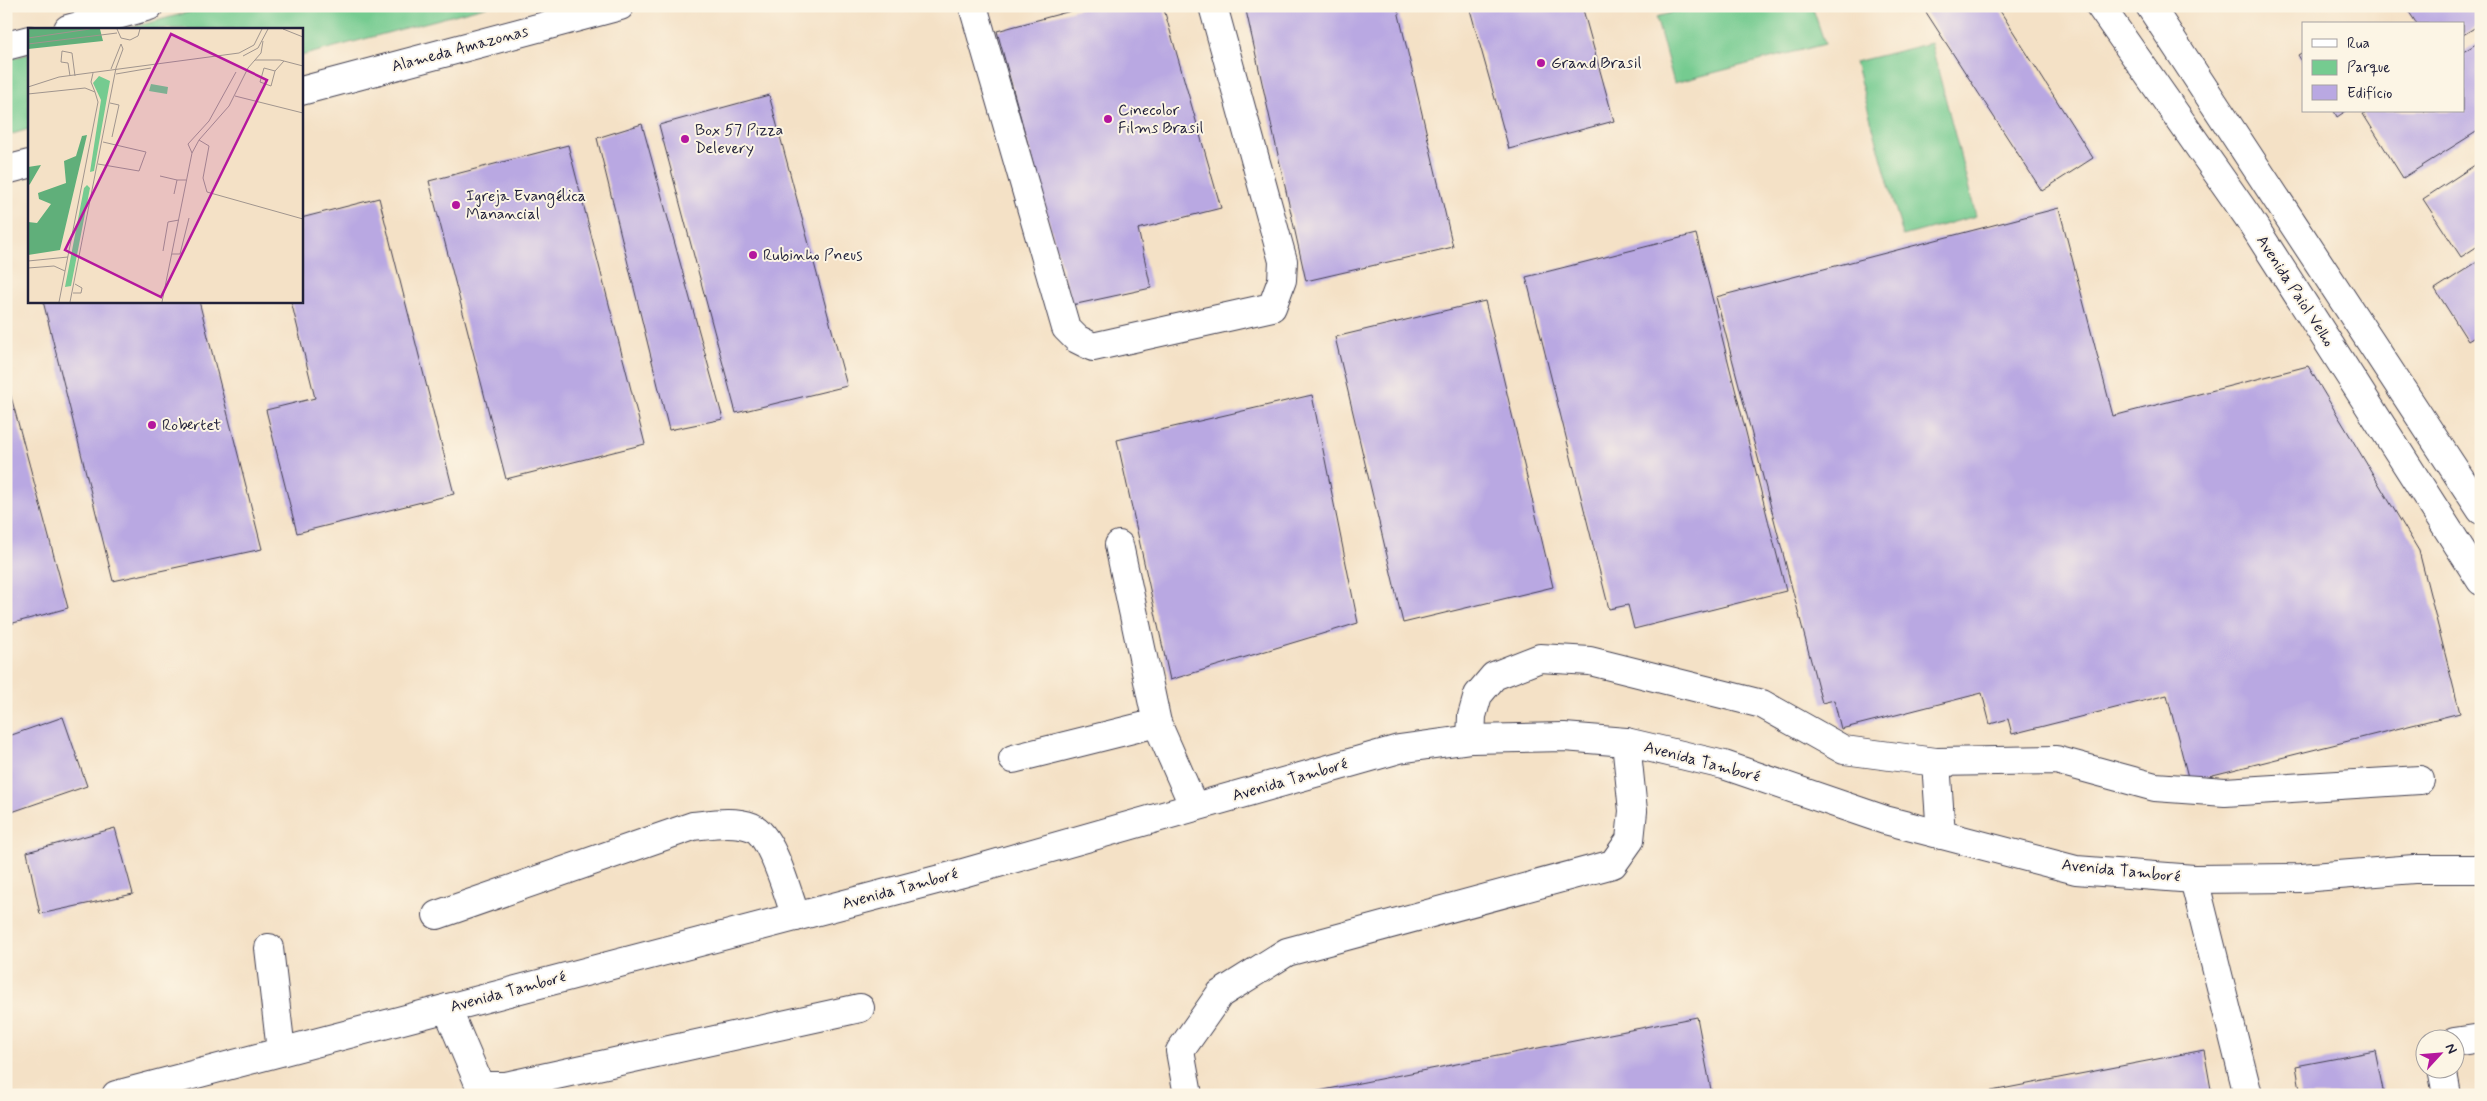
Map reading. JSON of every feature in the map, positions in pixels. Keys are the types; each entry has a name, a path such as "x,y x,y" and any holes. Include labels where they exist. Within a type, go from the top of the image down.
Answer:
{"street":[{"path":"72,28 149,6"},
{"name":"Alameda Amazonas","path":"302,91 620,6"},
{"path":"973,6 1066,328 1077,339 1093,347 1272,307 1282,280 1283,261 1213,6"},
{"name":"Avenida Paiol Velho","path":"2100,6 2248,217 2481,581"},
{"path":"2150,6 2481,510"},
{"path":"6,46 28,40"},
{"path":"6,170 28,164"},
{"path":"1119,545 1157,723 1194,807"},
{"path":"1471,739 1472,716 1478,695 1494,676 1540,658 1590,661 1762,704 1844,750 1936,762 2056,760 2155,787 2225,792 2420,780"},
{"path":"1013,759 1157,723"},
{"name":"Avenida Tamboré","path":"116,1095 963,873 1399,749 1471,739 1564,737 1626,742 1724,765 1885,820 2076,870 2194,879 2301,878 2414,869 2481,869"},
{"path":"1188,1095 1180,1051 1220,994 1287,952 1613,864 1630,840 1633,811 1626,742"},
{"path":"1936,762 1941,835"},
{"path":"436,915 694,826 726,823 753,828 769,844 796,917"},
{"path":"2194,879 2248,1095"},
{"path":"269,948 281,1051"},
{"path":"447,1008 480,1086 506,1086 860,1008"},
{"path":"2464,1041 2481,1038"},
{"path":"2444,1078 2447,1095"}],"green space":[{"path":"212,6 488,6 302,56 302,28 130,28"},
{"path":"1697,6 1812,6 1825,44 1674,83 1656,17"},
{"path":"1931,43 1976,216 1903,236 1855,62"},
{"path":"28,54 28,129 6,136 6,60"}],"building":[{"name":"Cinecolor Films Brasil","path":"1089,6 1163,6 1221,208 1138,229 1151,288 1072,305 997,31"},
{"path":"1245,6 1397,6 1453,247 1306,281"},
{"name":"Grand Brasil","path":"1469,6 1582,6 1614,121 1509,149"},
{"path":"1922,6 1997,6 2093,158 2042,191"},
{"path":"2405,6 2481,6 2481,24 2464,34 2464,22 2416,22"},
{"path":"2481,41 2481,129 2403,178 2363,114 2366,112 2464,112 2464,51"},
{"path":"2302,53 2302,61 2298,55"},
{"name":"Rubinho Pneus","path":"769,95 847,386 736,413 659,125"},
{"path":"2334,112 2344,112 2337,117"},
{"path":"642,124 723,419 669,430 597,138"},
{"path":"568,145 645,444 506,479 429,181"},
{"path":"2481,161 2481,244 2461,257 2423,199"},
{"path":"379,198 454,494 297,533 266,410 315,398 291,302 302,302 302,218"},
{"path":"2059,208 2113,416 2308,366 2419,551 2460,713 2189,781 2167,695 2012,734 2008,719 1990,724 1982,693 1841,729 1834,700 1822,703 1716,297"},
{"path":"1696,234 1786,591 1634,629 1628,605 1609,609 1526,277"},
{"path":"2477,262 2478,265 2481,264 2481,333 2468,341 2435,289"},
{"path":"1485,301 1553,587 1403,623 1335,337"},
{"name":"Robertet","path":"43,302 199,302 262,549 113,581"},
{"path":"6,378 68,608 6,625"},
{"path":"1312,395 1358,623 1170,680 1117,440"},
{"path":"63,717 87,786 6,814 6,737"},
{"path":"115,828 133,894 40,914 27,852"},
{"path":"1697,1017 1712,1095 1303,1095 1303,1094"},
{"path":"2204,1050 2212,1095 1976,1095 1976,1094"},
{"path":"2375,1051 2384,1095 2301,1095 2296,1066"}],"place":[{"name":"Grand Brasil","path":"1541,63"},
{"name":"Cinecolor Films Brasil","path":"1108,119"},
{"name":"Box 57 Pizza Delevery","path":"685,139"},
{"name":"Igreja Evangélica Manancial","path":"456,205"},
{"name":"Rubinho Pneus","path":"753,255"},
{"name":"Robertet","path":"152,425"}]}
